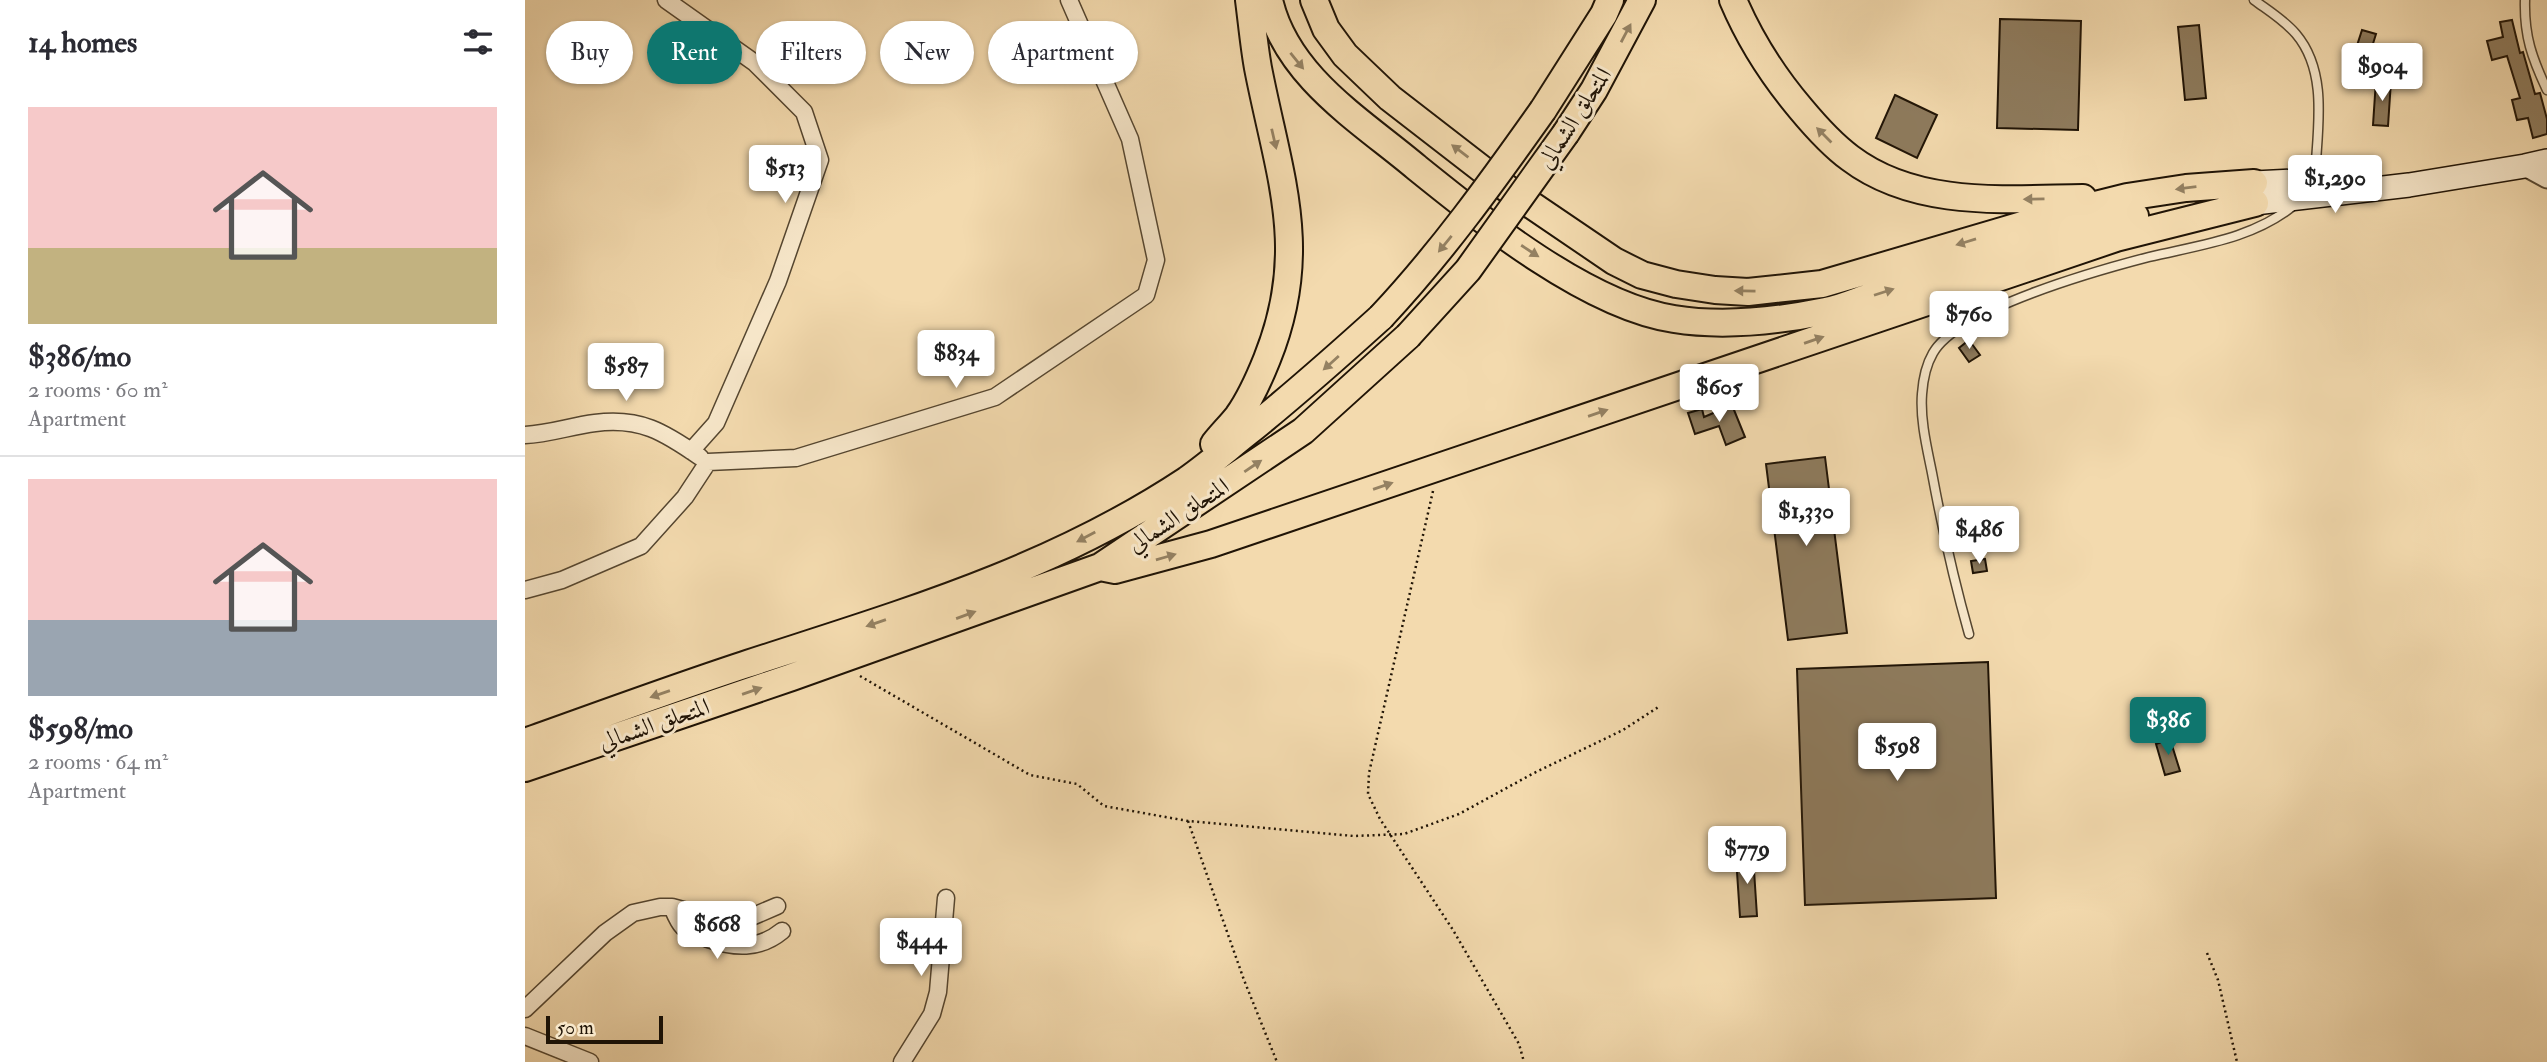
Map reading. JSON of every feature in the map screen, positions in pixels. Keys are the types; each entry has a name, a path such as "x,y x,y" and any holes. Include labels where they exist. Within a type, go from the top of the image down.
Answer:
{"highway":[{"path":"1187,480 1238,415 1254,388 1278,331 1289,275 1288,213 1283,178 1258,66 1249,0"},
{"path":"1269,0 1273,19 1291,55 1319,87 1445,191 1521,246 1582,285 1625,306 1672,319 1721,323 1828,311 2082,228 2255,193"},
{"path":"1314,0 1327,29 1345,55 1390,98 1505,187 1614,261 1643,275 1677,284 1748,292 1822,284 2063,213 2127,197 2186,188 2255,193"},
{"path":"1571,66 1590,0"},
{"name":"المتحلق الشمالي","path":"525,742 995,580 1065,549 1187,480 1318,375 1381,317 1411,285 1467,217 1543,110 1610,0"},
{"name":"المتحلق الشمالي","path":"525,768 836,662 1100,567 1178,513 1254,466 1303,431 1408,336 1468,270 1594,90 1642,0"},
{"path":"1733,0 1754,42 1786,92 1836,146 1870,171 1905,186 1945,195 2018,199 2127,197"},
{"path":"1100,567 1115,570 1211,544 2255,193"}],"main road":[{"path":"2255,193 2409,185 2536,164"}],"street":[{"path":"666,0 755,64 804,112 820,160 778,281 716,424 691,451"},
{"path":"525,435 538,435 594,423 633,422 671,437 708,462 796,458 995,397 1146,295 1156,260 1130,139 1069,0"},
{"path":"2536,164 2547,178"},
{"path":"525,590 562,580 641,546 685,497 708,462"},
{"path":"902,1062 932,1014 938,992 946,898"},
{"path":"525,1009 589,948 624,919 644,909 673,907 735,924 778,906"},
{"path":"673,907 683,926 698,935 724,944 748,946 768,940 782,931"},
{"path":"525,1036 590,1062"}],"lane":[{"path":"1969,634 1943,529 1926,438 1922,396 1925,370 1933,351 1949,336 1975,319 2012,302 2120,265 2243,234 2272,221 2309,189 2318,91 2311,59 2298,36 2282,20 2254,0"},
{"path":"2525,0 2526,36 2547,90"}],"path":[{"path":"1438,467 1369,773 1368,794 1390,834 1453,930 1519,1044 1524,1062"},
{"path":"836,662 1030,775 1077,784 1104,806 1188,821 1354,836 1404,834 1459,814 1534,773 1623,730 1660,706"},
{"path":"1188,821 1244,980 1277,1062"},
{"path":"2207,953 2218,980 2237,1062"}],"building":[{"path":"2000,19 2081,21 2078,130 1997,128"},
{"path":"2512,20 2520,53 2523,52 2535,94 2540,93 2547,119 2547,134 2533,138 2528,118 2517,120 2512,100 2520,98 2507,56 2492,60 2487,41 2503,37 2500,22"},
{"path":"2199,25 2206,98 2185,100 2178,27"},
{"path":"2362,30 2376,34 2367,63 2353,58"},
{"path":"2376,80 2391,81 2388,126 2373,125"},
{"path":"1895,95 1937,115 1917,158 1876,138"},
{"path":"1969,340 1980,355 1969,362 1959,348"},
{"path":"1732,405 1745,437 1726,445 1719,426 1695,434 1688,413 1702,409 1704,417"},
{"path":"1825,457 1847,633 1788,640 1766,464"},
{"path":"1985,559 1987,571 1973,573 1971,561"},
{"path":"1988,662 1996,898 1805,905 1797,669"},
{"path":"2170,739 2180,771 2165,775 2156,744"},
{"path":"1753,855 1757,916 1740,917 1736,857"}]}
